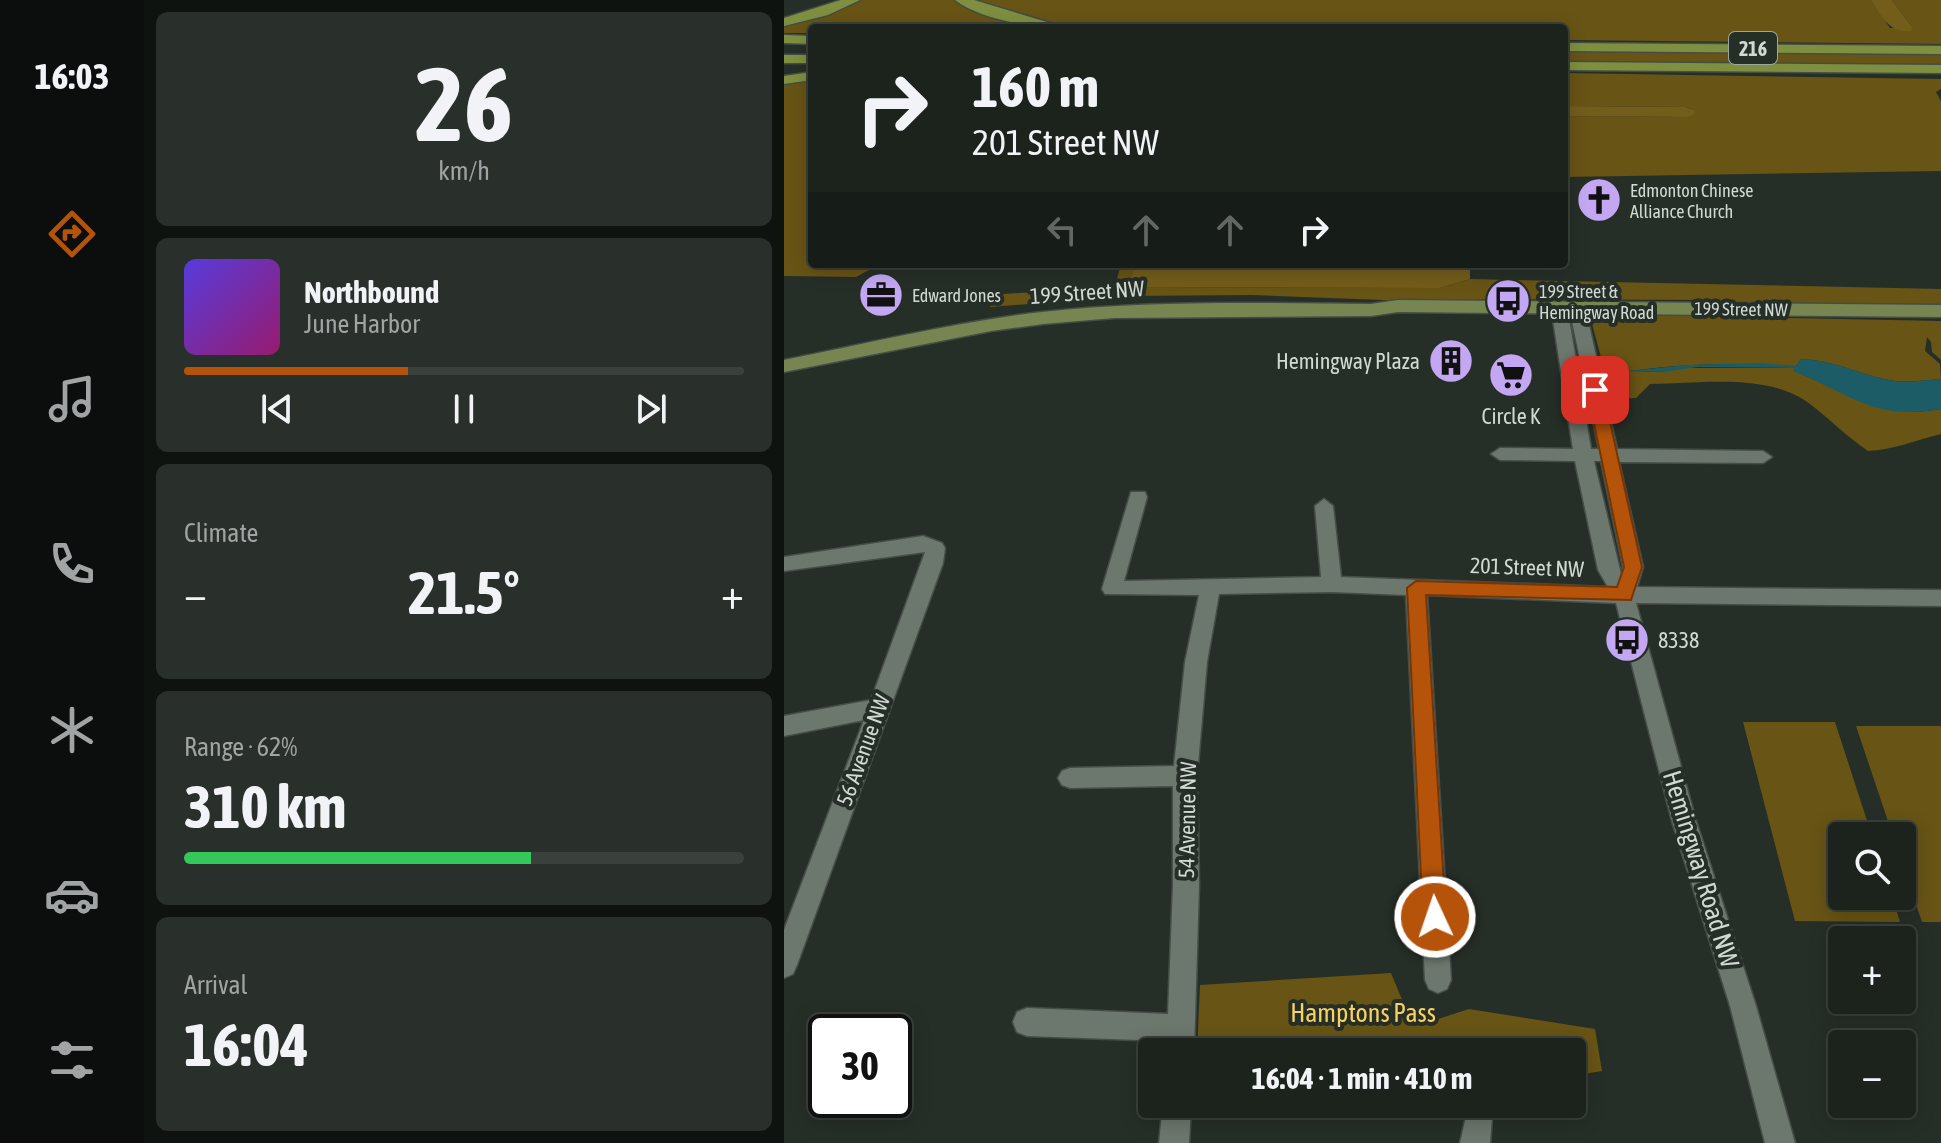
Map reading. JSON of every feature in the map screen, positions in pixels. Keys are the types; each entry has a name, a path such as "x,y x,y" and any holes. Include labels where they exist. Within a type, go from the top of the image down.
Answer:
{"highway":[{"path":"784,22 853,0"},
{"path":"962,0 1015,19 1040,24"},
{"path":"784,39 808,40"},
{"name":"216","path":"1568,47 1941,50"},
{"path":"784,59 808,59"},
{"name":"216","path":"1568,66 1941,70"},
{"path":"784,80 808,77"}],"main road":[{"name":"199 Street NW","path":"784,352 1010,310 1076,304 1151,300 1370,301 1398,306"},
{"name":"199 Street NW","path":"784,366 1008,322 1114,312 1371,310 1398,306 1941,311"}],"street":[{"name":"Hemingway Road NW","path":"1568,307 1583,455 1608,570 1624,595 1684,821 1743,1006 1780,1143"},
{"name":"Hemingway Road NW","path":"1568,307 1609,456 1633,567 1624,595"},
{"path":"1500,454 1763,457"},
{"name":"201 Street NW","path":"1138,497 1112,589 1332,584 1624,595 1941,598"},
{"path":"1324,506 1332,584"},
{"name":"56 Avenue NW","path":"784,564 923,543 935,548 933,563 790,933 784,965"},
{"path":"1416,588 1438,980"},
{"name":"54 Avenue NW","path":"1180,1038 1186,885 1185,776 1196,662 1210,589"},
{"path":"784,726 877,708"},
{"path":"1070,778 1185,776"},
{"path":"1027,1022 1163,1038"},
{"path":"1174,1143 1176,1118"}],"green space":[{"path":"860,0 957,0 1030,24 808,24 808,33 784,33 784,24 833,12"},
{"path":"978,0 1871,0 1890,28 1912,27 1892,0 1941,0 1941,44 1568,40 1568,24 1065,24"},
{"path":"1568,50 1941,53 1941,65 1568,61"},
{"path":"1568,73 1941,79 1941,89 1936,92 1941,101 1941,171 1568,177 1568,116 1688,117 1695,110 1685,107 1568,106"},
{"path":"808,80 808,268 873,268 856,277 784,276 784,83"},
{"path":"1120,268 1134,268 1130,287 1440,288 1470,279 1941,289 1941,306 1772,306 1713,300 1489,299 1435,302 1252,295 1126,296 990,307 991,295 1115,286"},
{"path":"1590,316 1941,321 1941,360 1932,352 1927,337 1925,351 1940,364 1941,379 1892,381 1830,363 1801,359 1796,366 1712,364 1629,371 1795,368 1794,371 1881,408 1899,411 1941,409 1941,434 1868,451 1793,394 1754,384 1650,384 1636,398 1612,399"},
{"path":"1743,722 1835,722 1867,822 1828,822 1828,910 1896,910 1900,922 1795,921"},
{"path":"1856,726 1941,726 1941,922 1922,922 1916,904 1916,822 1888,822"},
{"name":"Hamptons Pass","path":"1391,973 1403,1002 1438,1019 1469,1009 1595,1029 1602,1071 1586,1074 1586,1038 1198,1038 1200,985"}],"shaded area":[{"path":"1871,0 1892,0 1912,27 1911,31 1892,27"},
{"path":"1568,106 1685,107 1695,110 1688,117 1568,116"},
{"path":"1134,268 1470,268 1470,279 1440,288 1129,287"}],"water":[{"path":"1801,359 1830,363 1892,381 1941,379 1941,409 1917,412 1879,408 1793,371 1794,368 1698,367 1662,372 1628,371 1687,365 1759,363 1796,366"}],"place":[{"name":"Edmonton Chinese Alliance Church","path":"1599,200"},
{"name":"Edward Jones","path":"881,295"},
{"name":"199 Street & Hemingway Road","path":"1508,301"},
{"name":"Hemingway Plaza","path":"1451,361"},
{"name":"Circle K","path":"1511,375"},
{"name":"8338","path":"1627,640"}],"route":[{"path":"1435,917 1416,588 1624,595 1633,567 1595,390"}]}
